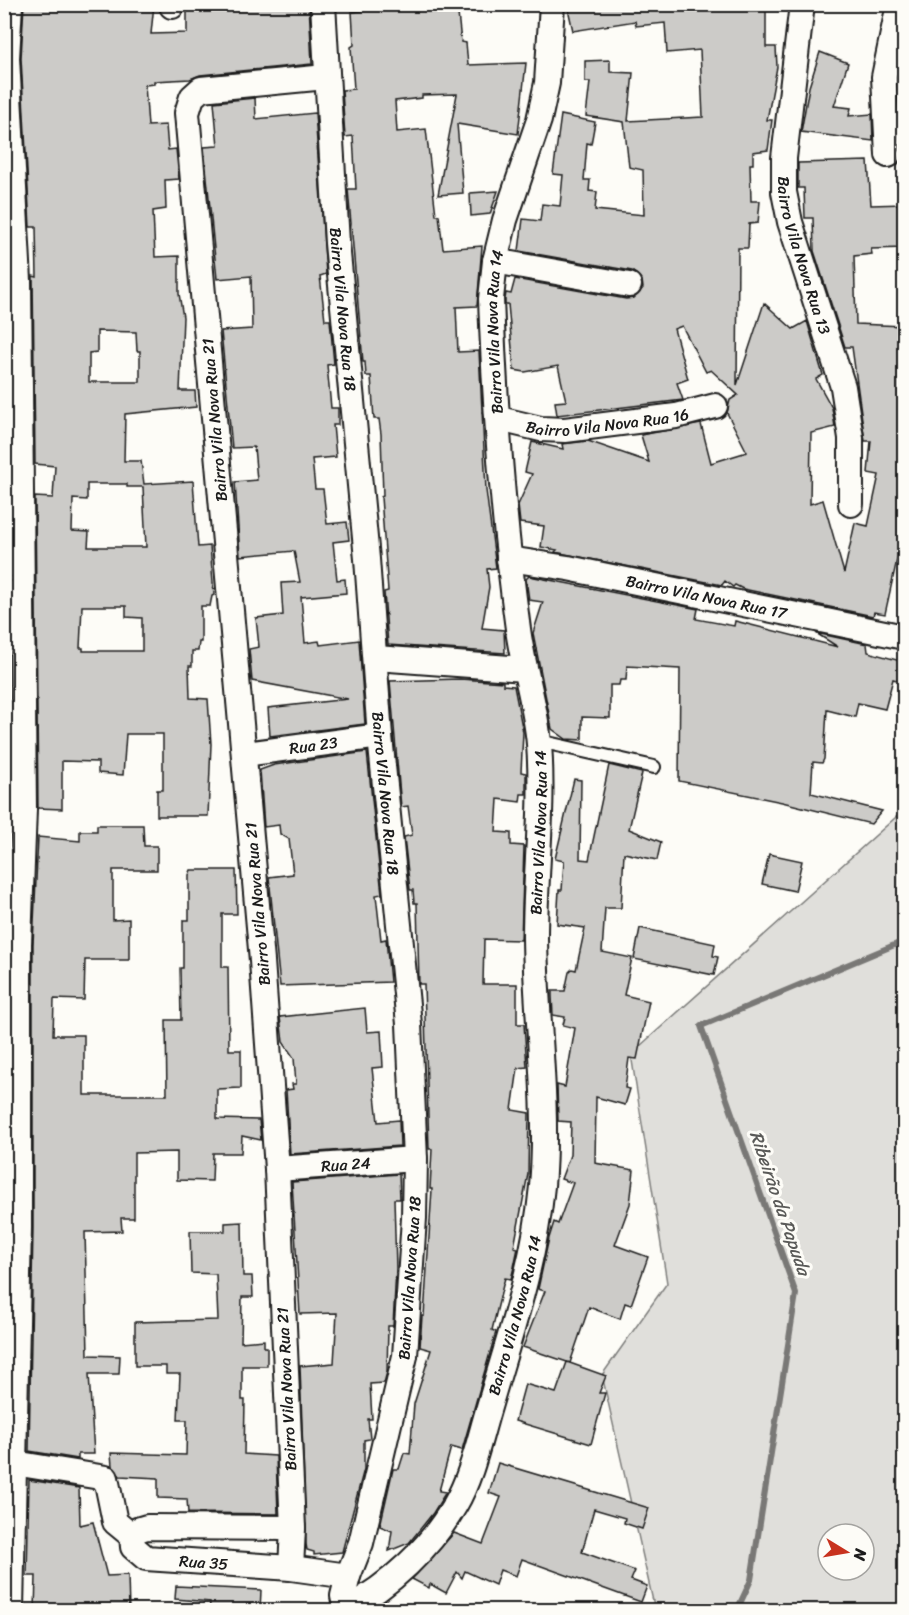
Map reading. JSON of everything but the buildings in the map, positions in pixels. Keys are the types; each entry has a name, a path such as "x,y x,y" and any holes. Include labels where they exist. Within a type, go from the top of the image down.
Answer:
{"street":[{"path":"10,4 6,58 24,809 12,942 10,1385 14,1462 8,1538 11,1611"},
{"name":"Bairro Vila Nova Rua 18","path":"323,4 337,243 376,658 380,736 408,1013 415,1159 414,1218 405,1356 361,1543 348,1576 344,1596 346,1610"},
{"name":"Bairro Vila Nova Rua 14","path":"346,1610 368,1598 399,1572 440,1527 456,1503 468,1476 519,1306 534,1244 542,1185 543,1114 535,962 541,796 539,741 524,669 509,559 492,299 495,261 505,220 547,83 552,4"},
{"name":"Bairro Vila Nova Rua 13","path":"802,4 784,158 784,192 790,222 843,387 851,438 851,504"},
{"path":"888,155 884,77 899,4"},
{"name":"Bairro Vila Nova Rua 21","path":"291,1568 292,1528 277,1168 245,754 187,113 192,97 201,89 326,77"},
{"path":"495,261 629,285"},
{"name":"Bairro Vila Nova Rua 16","path":"499,419 540,429 565,430 676,416 715,406"},
{"name":"Bairro Vila Nova Rua 17","path":"509,559 568,568 904,633"},
{"path":"376,658 524,669"},
{"name":"Rua 23","path":"245,754 380,736"},
{"name":"Rua 24","path":"277,1168 415,1159"},
{"name":"Rua 35","path":"14,1462 106,1478 115,1522 132,1536"},
{"name":"Rua 35","path":"292,1528 147,1527 137,1530 132,1536 133,1547 146,1558 291,1568 348,1576"}],"lane":[{"path":"539,741 654,766"}],"shaded area":[{"path":"904,810 904,1610 655,1610 602,1375 667,1283 631,1054"}],"waterway":[{"name":"Ribeirão da Papuda","path":"737,1610 751,1580 796,1294 701,1026 904,941"}]}
